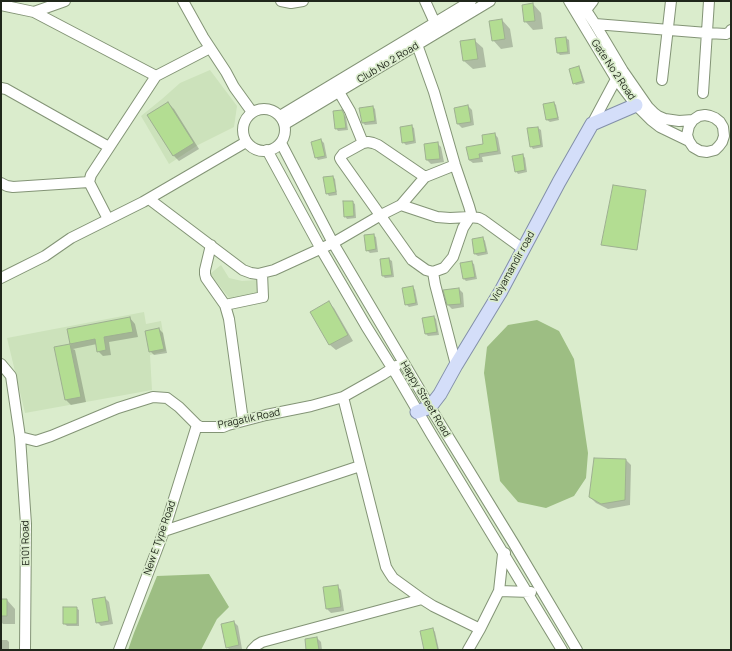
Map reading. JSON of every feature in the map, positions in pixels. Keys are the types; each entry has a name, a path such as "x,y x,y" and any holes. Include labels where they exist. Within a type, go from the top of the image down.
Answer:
{"main road":[{"path":"592,124 639,101"},
{"name":"Vidyamandir road","path":"430,407 440,394 501,291 559,182 592,124"},
{"path":"417,412 430,407"}],"street":[{"path":"34,12 65,1"},
{"path":"183,1 234,87 252,112"},
{"path":"281,1 290,3 303,1"},
{"path":"425,1 435,23"},
{"name":"Club No 2 Road","path":"283,120 339,92 416,41 435,23 472,1"},
{"name":"Club No 2 Road","path":"283,120 416,41 490,1"},
{"name":"Gate No 2 Road","path":"569,1 616,79 639,101 658,116 665,119 679,121 693,120"},
{"name":"Gate No 2 Road","path":"580,1 596,24 651,120 660,127 689,141"},
{"path":"586,10 593,1"},
{"path":"662,80 671,1"},
{"path":"703,93 709,1"},
{"path":"1,5 34,12 156,76"},
{"path":"596,24 707,34 726,34 731,30"},
{"path":"416,41 434,92 455,165 470,209 470,217 464,228 453,257 444,268 433,272 426,270 412,260 340,158 343,154 363,143 373,143 425,177"},
{"path":"108,219 89,182 91,175 156,76 210,48"},
{"path":"592,124 616,79 620,67"},
{"path":"1,88 6,88 109,148"},
{"path":"339,92 350,112 363,143"},
{"path":"262,108 269,109 275,111 283,120 284,137 281,143 275,148 261,151 254,149 246,142 243,132 243,125 252,112 262,108"},
{"path":"705,115 715,118 720,122 728,136 715,150 707,152 700,151 693,147 689,141 689,126 693,120 699,116 705,115"},
{"path":"1,278 45,256 71,238 149,199 246,142"},
{"name":"Happy Street Road","path":"281,143 333,243 577,650"},
{"name":"Happy Street Road","path":"267,150 321,249 396,374 408,397 560,648"},
{"path":"149,199 243,270 258,274 274,270 333,243 401,205 425,177 455,165"},
{"path":"1,184 18,187 89,182"},
{"path":"401,205 437,217 478,218 524,249"},
{"path":"211,245 205,274 206,278 225,305 229,319 243,421"},
{"path":"433,272 456,365"},
{"path":"225,305 263,297 262,273"},
{"name":"Pragatik Road","path":"197,425 201,427 223,427 266,415 311,406 343,396 403,362"},
{"name":"E101 Road","path":"1,364 11,376 20,437 26,524 25,650"},
{"path":"408,397 421,392"},
{"path":"343,396 386,567 393,578 422,599 480,629"},
{"path":"20,437 36,441 118,408 153,397 167,398 179,407 197,425"},
{"path":"426,427 440,423"},
{"name":"New E Type Road","path":"119,650 164,531 197,425"},
{"path":"164,531 360,466"},
{"path":"468,650 499,591 503,554 515,546"},
{"path":"499,591 542,591"},
{"path":"252,650 262,642 422,599"}],"shaded area":[{"path":"210,70 237,106 234,127 198,145 169,164 141,116 180,83"},
{"path":"221,265 229,278 242,281 257,280 260,294 230,299 210,274"},
{"path":"144,312 146,324 161,321 166,351 150,355 152,390 25,413 7,338"},
{"path":"537,320 559,331 574,359 588,453 586,478 574,496 546,508 518,502 500,481 484,373 487,347 508,325"},
{"path":"209,574 229,607 217,619 201,650 128,650 157,576"}],"building":[{"path":"533,3 535,21 524,22 522,5"},
{"path":"502,19 505,39 492,41 489,21"},
{"path":"566,37 568,52 557,53 555,38"},
{"path":"475,39 478,59 463,61 460,41"},
{"path":"579,66 583,81 573,84 569,69"},
{"path":"168,102 194,143 173,156 147,115"},
{"path":"554,102 558,118 546,120 543,104"},
{"path":"468,105 471,122 457,124 454,108"},
{"path":"373,106 375,121 362,123 359,108"},
{"path":"342,110 346,128 335,129 333,111"},
{"path":"412,125 414,141 402,143 400,127"},
{"path":"538,127 541,145 530,147 527,128"},
{"path":"495,133 498,151 479,154 480,158 469,160 466,147 483,144 482,135"},
{"path":"321,139 325,156 315,158 311,142"},
{"path":"438,142 440,159 426,160 424,144"},
{"path":"523,154 525,170 515,172 512,156"},
{"path":"333,176 336,192 326,194 323,177"},
{"path":"613,185 646,190 637,250 601,245"},
{"path":"343,201 353,201 354,216 344,217"},
{"path":"374,234 376,249 366,251 364,235"},
{"path":"483,237 486,252 474,254 472,239"},
{"path":"389,258 392,275 382,276 380,259"},
{"path":"472,261 475,277 463,279 460,263"},
{"path":"413,286 416,303 405,305 402,288"},
{"path":"459,288 461,304 447,305 443,290"},
{"path":"329,301 348,335 329,345 310,312"},
{"path":"434,316 437,332 425,334 422,318"},
{"path":"130,317 133,332 104,337 106,350 97,352 95,339 70,344 67,329"},
{"path":"159,328 164,349 149,352 145,331"},
{"path":"70,344 81,397 65,400 54,347"},
{"path":"594,458 626,459 625,500 601,504 589,497"},
{"path":"338,585 341,607 326,609 323,587"},
{"path":"105,597 109,621 96,623 92,599"},
{"path":"1,599 7,599 7,616 1,616"},
{"path":"63,607 77,607 77,624 63,624"},
{"path":"234,621 239,645 226,648 221,624"},
{"path":"433,628 438,650 424,650 420,631"},
{"path":"317,637 319,650 306,650 305,639"}]}
